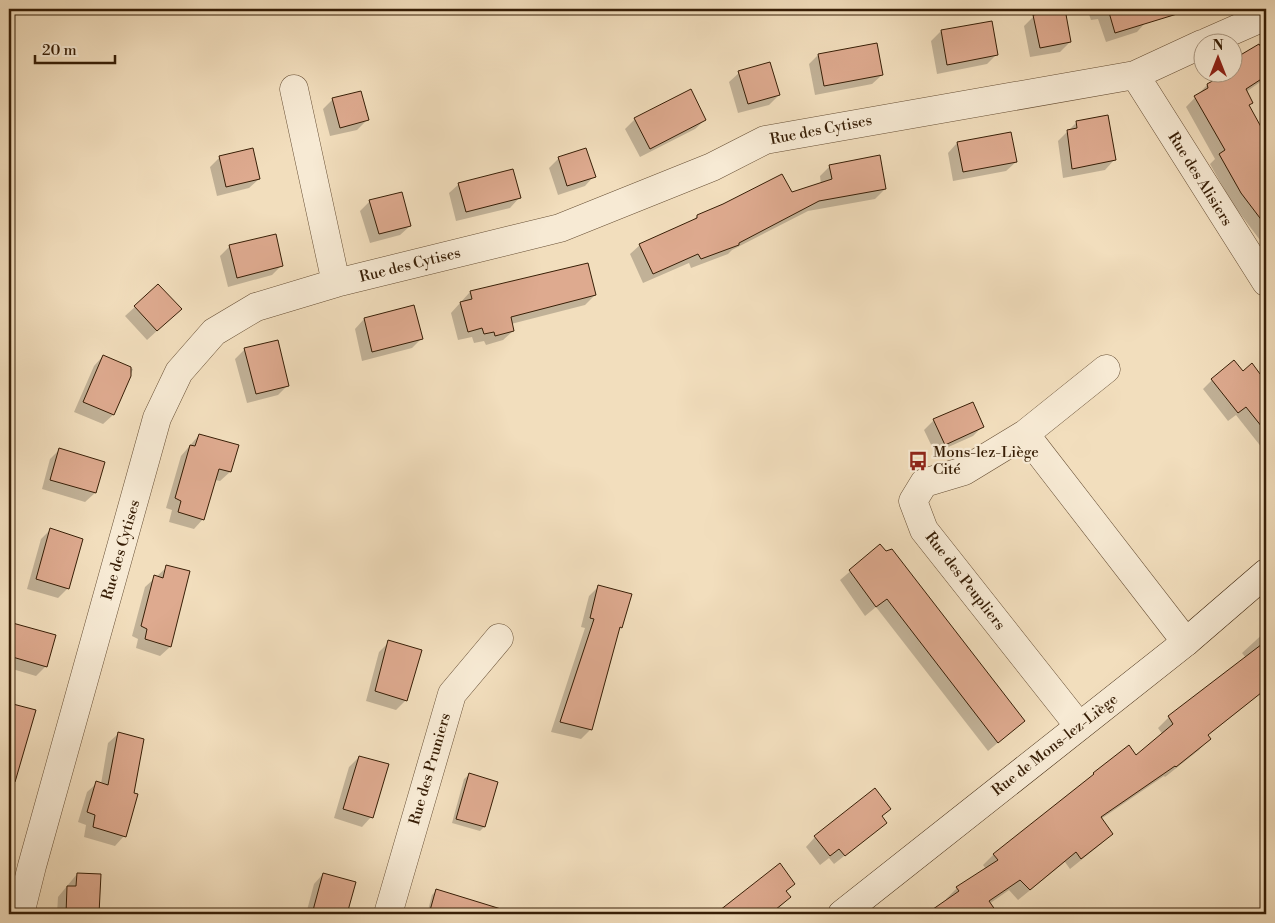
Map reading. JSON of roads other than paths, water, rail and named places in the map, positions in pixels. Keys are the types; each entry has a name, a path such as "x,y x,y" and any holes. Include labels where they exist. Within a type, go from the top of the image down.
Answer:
{"street":[{"path":"1230,32 1266,16"},
{"name":"Rue des Cytises","path":"20,914 157,418 178,372 214,332 256,307 336,283 560,228 712,167 765,140 824,128 1135,75 1192,49"},
{"name":"Rue des Alisiers","path":"1135,75 1266,282"},
{"path":"294,89 336,283"},
{"name":"Rue des Peupliers","path":"1079,726 924,530 913,501 924,483 964,471 1025,434 1106,369"},
{"path":"1025,434 1186,642"},
{"name":"Rue de Mons-lez-Liège","path":"842,914 1186,642 1266,573"},
{"name":"Rue des Pruniers","path":"388,914 452,694 499,638"}],"place":[{"name":"Mons-lez-Liège Cité","path":"918,461"}]}
